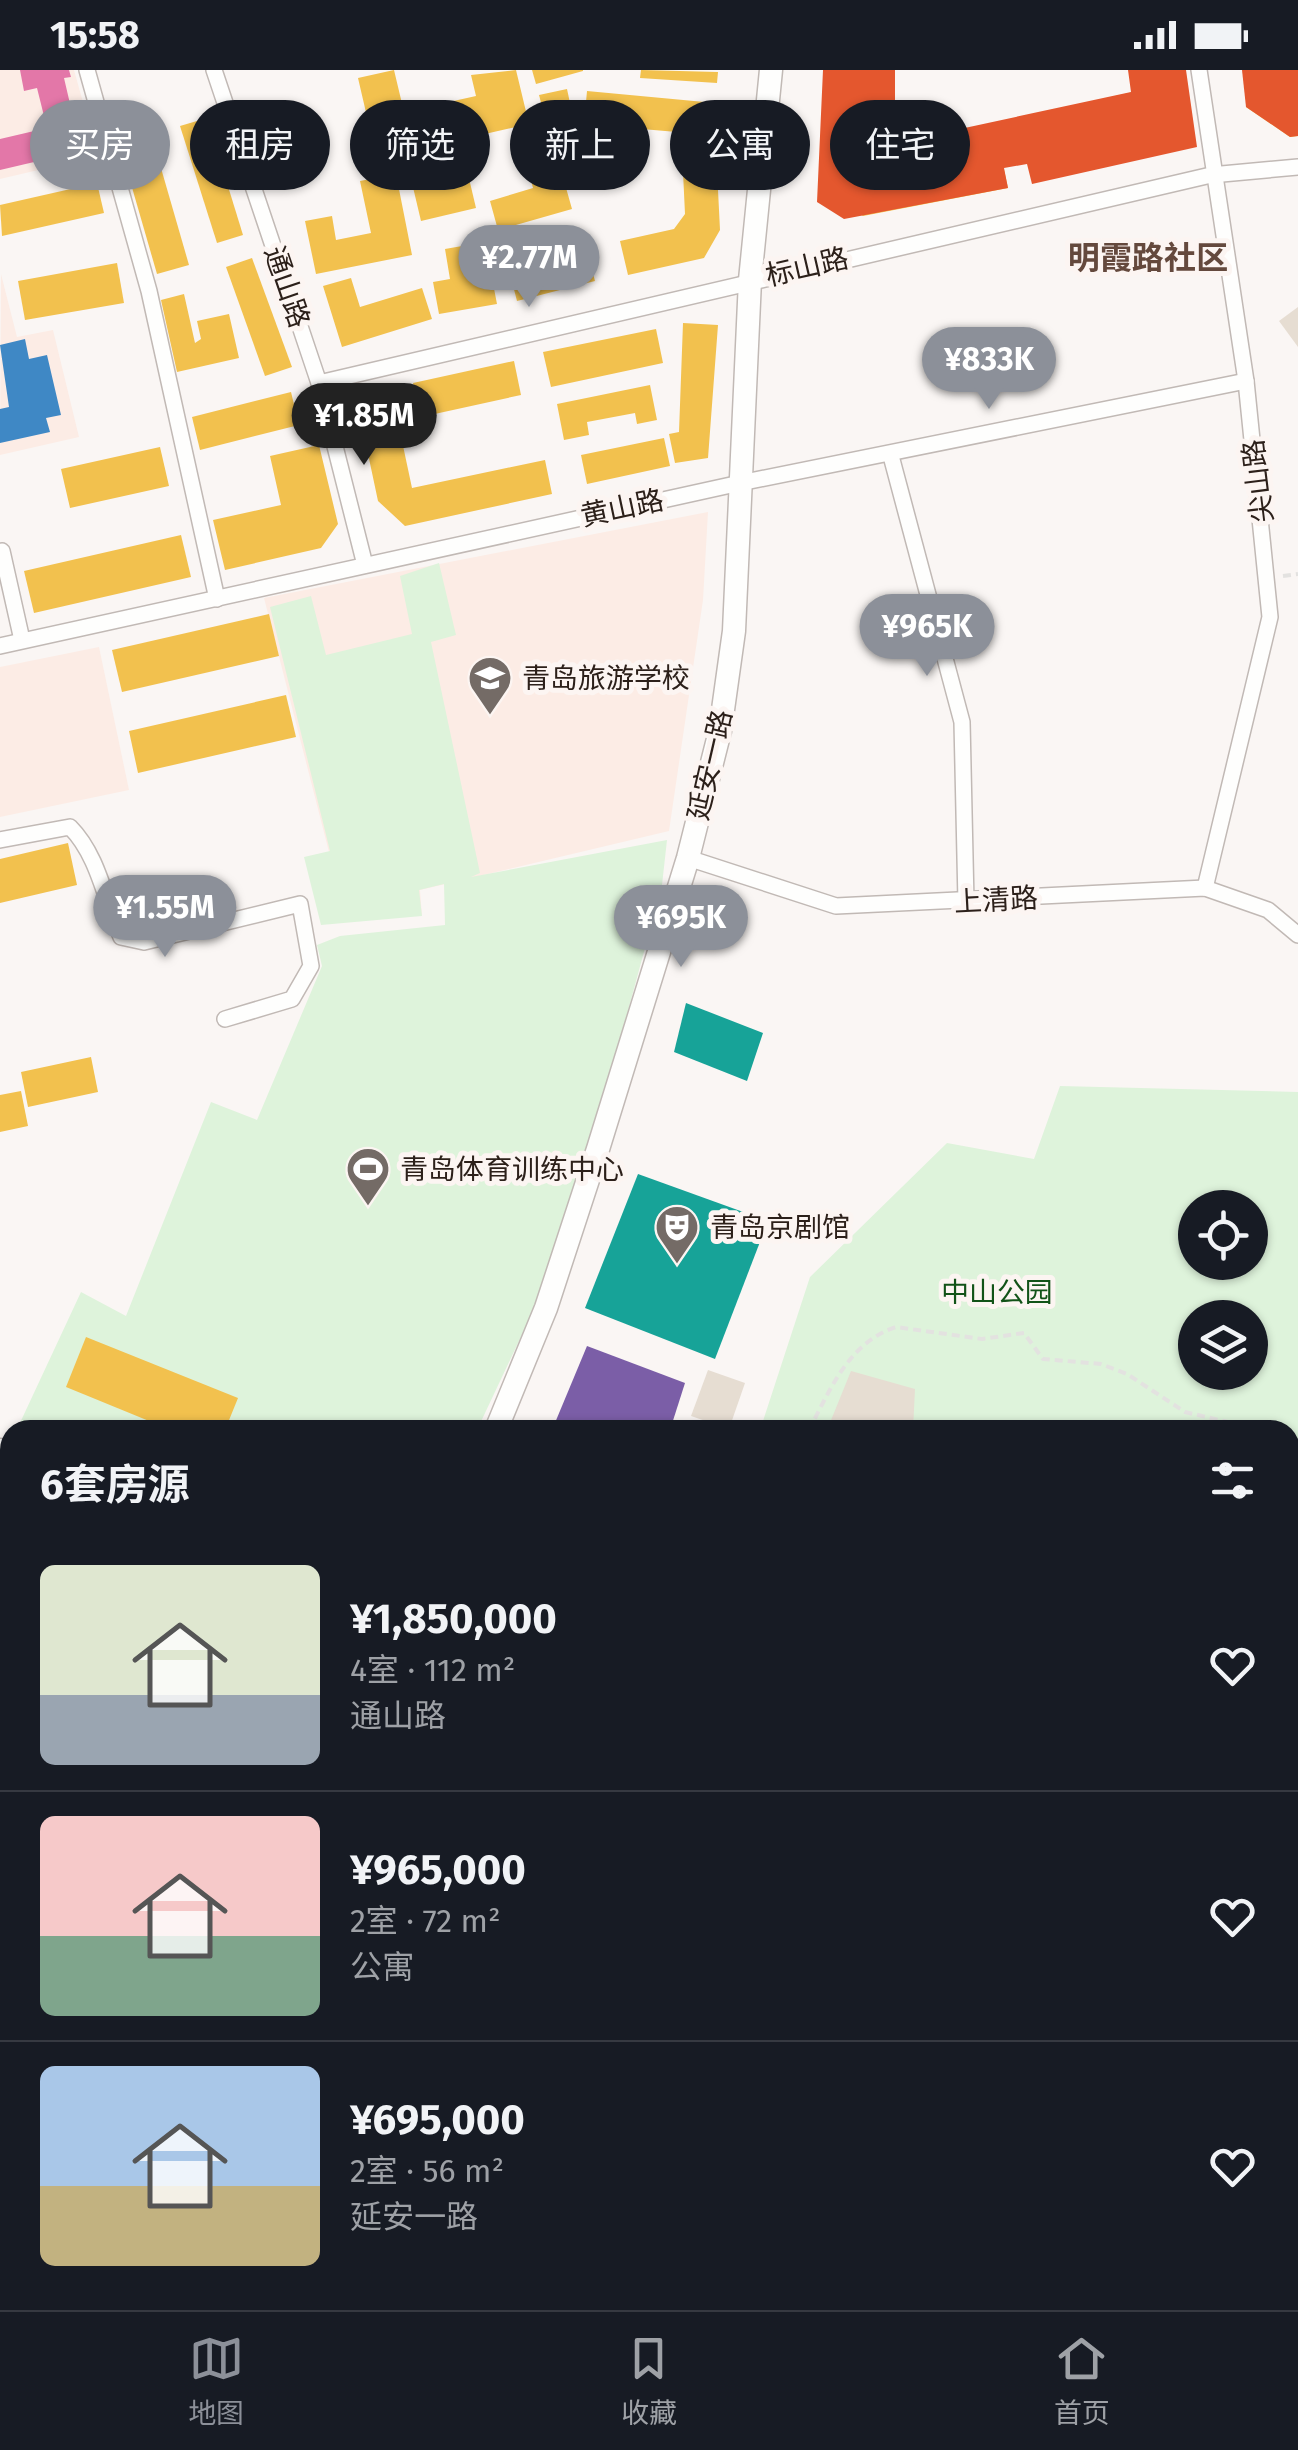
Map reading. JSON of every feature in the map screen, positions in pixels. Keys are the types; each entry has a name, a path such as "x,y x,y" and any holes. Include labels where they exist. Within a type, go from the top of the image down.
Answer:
{"main road":[{"name":"延安一路","path":"500,1420 546,1308 688,858 729,681 750,280 770,70"}],"street":[{"path":"87,70 148,291 217,598"},
{"name":"通山路","path":"214,70 319,383 364,565"},
{"name":"尖山路","path":"1199,70 1211,174 1246,382 1270,616 1205,888"},
{"name":"标山路","path":"319,383 1211,174 1298,167"},
{"name":"黄山路","path":"0,646 740,482 891,456 1246,382"},
{"path":"891,456 962,722 966,902"},
{"path":"2,551 22,640"},
{"path":"0,840 70,827 89,847 100,889 121,937 144,942 300,904 311,966 292,999 226,1019"},
{"name":"上清路","path":"688,858 836,906 1205,888 1268,910 1298,935"}],"path":[{"path":"814,1420 841,1366 883,1332 896,1328 982,1339 1024,1333 1043,1359 1101,1364 1127,1374 1185,1412 1219,1420"}],"shaded area":[{"path":"0,70 74,70 82,100 30,100 30,172 0,179"},
{"path":"1,274 17,337 53,330 79,437 0,455"},
{"name":"青岛旅游学校","path":"708,512 703,600 669,831 420,890 422,916 329,852 264,598"},
{"path":"99,647 129,790 0,817 0,667"}],"green space":[{"name":"青岛体育训练中心","path":"439,563 456,635 431,642 480,873 471,877 667,840 662,885 615,1059 536,1305 482,1420 21,1420 81,1292 126,1316 211,1102 257,1120 322,966 317,945 340,936 445,925 444,884 419,890 422,916 321,925 304,857 330,851 270,607 311,596 326,655 412,634 400,576"},
{"name":"中山公园","path":"1060,1086 1298,1092 1298,1420 763,1420 810,1277 947,1143 1034,1159"}],"building: 住宅":[{"path":"394,70 401,100 363,100 358,78"},
{"path":"516,70 523,100 510,100 510,128 490,133 490,100 458,100 476,96 471,75"},
{"path":"532,70 583,70 583,71 536,84"},
{"path":"641,70 718,72 717,83 640,78"},
{"path":"1272,70 1298,85 1298,136 1290,137 1246,107"},
{"path":"1176,82 1191,143 1039,178 1025,117"},
{"path":"567,89 569,100 540,100 539,95"},
{"path":"587,91 683,100 670,100 670,131 650,130 650,100 586,100"},
{"path":"190,123 190,158 180,126"},
{"path":"998,142 1008,188 863,216 823,191 830,180 830,190 970,190 970,148"},
{"path":"66,190 99,190 104,213 2,236 0,205"},
{"path":"133,190 167,190 189,265 157,274"},
{"path":"200,190 229,190 243,235 217,243"},
{"path":"362,190 399,190 412,255 316,274 305,221 332,216 336,240 371,233"},
{"path":"414,190 472,190 476,208 421,221"},
{"path":"526,190 567,190 572,209 498,230 490,201"},
{"path":"684,190 718,190 720,230 704,258 628,275 620,241 674,229 685,214"},
{"path":"582,232 595,281 517,301 509,270 555,258 550,240"},
{"path":"485,242 497,304 439,314 433,282 450,279 445,249"},
{"path":"252,258 292,367 265,376 226,267"},
{"path":"117,263 124,303 25,320 18,281"},
{"path":"351,278 360,307 422,288 432,319 342,347 323,286"},
{"path":"184,294 195,343 201,339 197,321 229,314 239,358 177,372 161,300"},
{"path":"683,323 718,325 708,458 675,463 669,434 679,432"},
{"path":"656,329 663,363 551,387 543,352"},
{"path":"514,361 521,395 421,417 413,383"},
{"path":"650,385 657,420 637,424 635,413 587,422 589,435 564,440 557,404"},
{"path":"291,392 299,425 200,450 192,417"},
{"path":"392,394 412,488 545,460 552,494 405,526 378,501 357,402"},
{"path":"664,438 670,466 587,484 581,455"},
{"path":"319,445 338,524 321,548 225,570 213,520 281,505 270,456"},
{"path":"160,447 169,486 70,508 61,469"},
{"path":"181,535 191,577 34,613 24,571"},
{"path":"269,614 279,656 122,692 112,650"},
{"path":"286,695 296,737 138,773 129,731"},
{"path":"68,843 77,885 0,903 0,859"},
{"path":"91,1057 98,1092 28,1107 21,1072"},
{"path":"21,1091 28,1126 0,1132 0,1095"},
{"path":"86,1337 238,1398 229,1420 147,1420 66,1387"}],"building: 商业":[{"path":"823,70 895,70 895,100 830,100 830,190 970,190 970,127 1131,92 1128,70 1186,70 1197,147 1032,184 1027,164 1004,168 1008,188 844,219 817,202"},
{"path":"1242,70 1298,70 1298,136 1290,137 1246,107"}],"building: 办公":[{"path":"587,1346 685,1383 673,1420 556,1420"}],"building: 学校":[{"path":"25,339 29,359 47,355 61,415 46,418 50,432 0,443 0,409 9,407 0,345"}],"building: 医疗":[{"path":"20,70 69,70 71,77 64,78 69,100 40,100 37,88 24,91"},
{"path":"30,132 30,163 0,170 0,139"}],"building: 公共":[{"path":"686,1003 763,1033 747,1081 674,1052"},
{"name":"青岛京剧馆","path":"638,1174 768,1221 715,1359 585,1308"}],"building: 其他":[{"path":"1298,307 1298,347 1279,321"},
{"path":"708,1370 745,1383 732,1420 691,1416"},
{"path":"851,1371 915,1389 913,1420 831,1420"}],"place":[{"name":"青岛旅游学校","path":"490,716"},
{"name":"青岛体育训练中心","path":"368,1207"},
{"name":"青岛京剧馆","path":"677,1265"}],"district":[{"name":"明霞路社区","path":"1148,258"}]}
